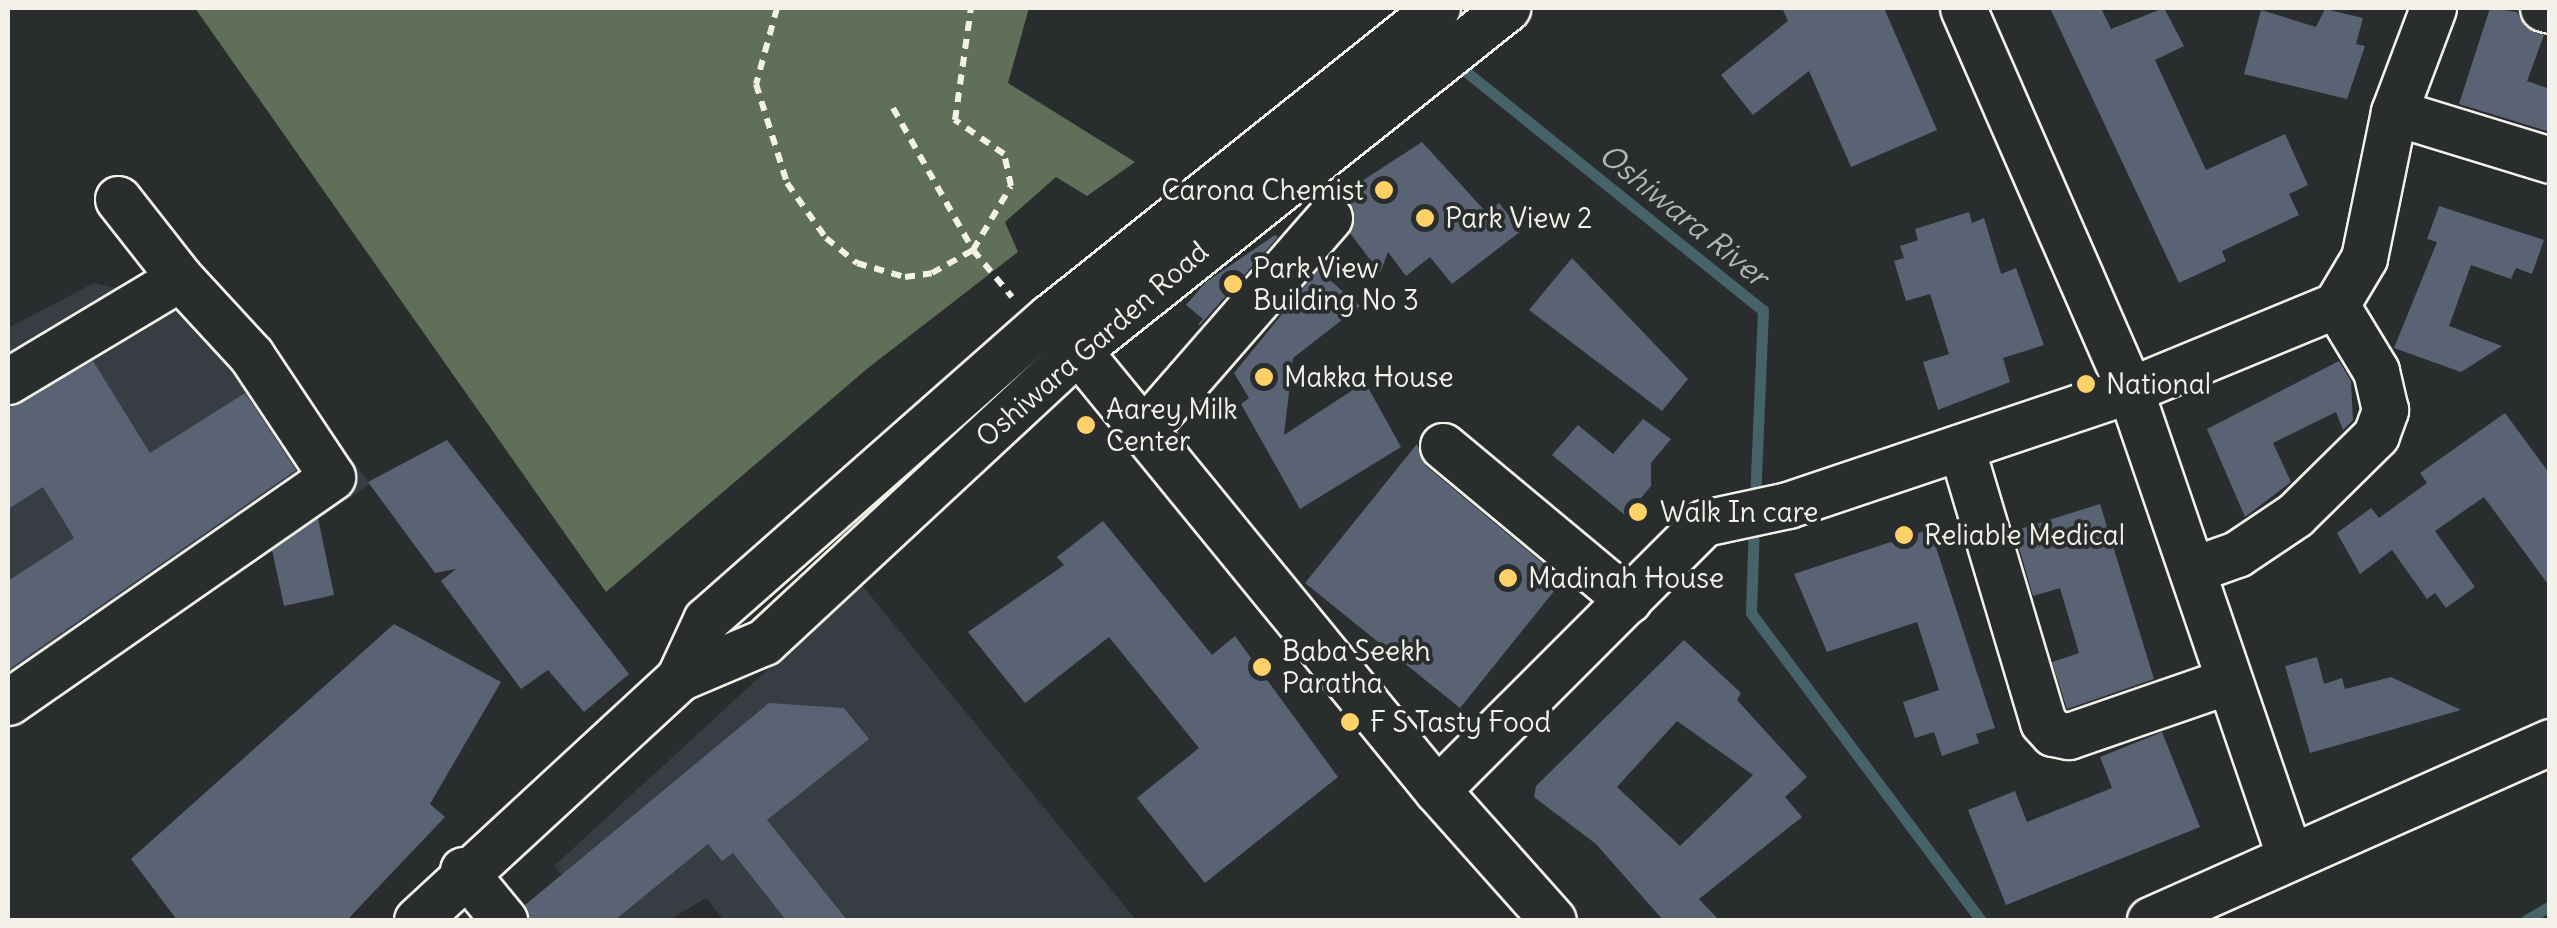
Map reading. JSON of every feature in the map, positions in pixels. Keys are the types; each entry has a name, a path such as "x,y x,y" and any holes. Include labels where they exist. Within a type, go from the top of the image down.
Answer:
{"street":[{"name":"Oshiwara Garden Road","path":"1064,334 1437,8"},
{"name":"Oshiwara Garden Road","path":"417,920 605,720 679,678 706,620 1064,334 1507,8"},
{"path":"1963,8 2130,390 2290,856"},
{"path":"1436,790 1704,523 1788,505 2130,390 2336,305 2364,258 2394,112 2433,8"},
{"path":"2394,112 2550,160"},
{"path":"8,702 324,489 332,477 250,355 180,278 118,199"},
{"path":"1144,431 1329,218"},
{"path":"8,381 180,278"},
{"path":"2192,570 2237,554 2295,515 2376,435 2385,410 2376,371 2336,305"},
{"path":"1064,334 1436,790 1553,920"},
{"path":"1443,446 1628,600"},
{"path":"1961,447 2043,722 2053,732 2069,736 2228,682"},
{"path":"2150,920 2550,742"},
{"path":"462,870 504,920"}],"path":[{"path":"777,8 756,84 775,154 806,216 857,263 887,274 919,277 972,250 996,221 1012,172 1004,154 954,120 971,8"},
{"path":"893,108 972,250 992,273"}],"shaded area":[{"path":"94,283 223,313 279,357 370,484 8,731 8,328"},
{"path":"861,584 1136,920 724,920 706,898 669,920 601,920 554,866"}],"green space":[{"path":"195,8 1029,8 1008,83 1135,162 1087,196 1056,177 1005,222 1018,252 868,368 606,592"}],"building":[{"path":"1782,8 1884,8 1937,130 1851,167 1809,71 1753,115 1721,75 1788,21"},
{"path":"2050,8 2101,8 2111,29 2164,8 2184,46 2155,60 2206,170 2285,134 2308,185 2289,194 2299,215 2222,251 2226,261 2179,283"},
{"path":"2490,8 2517,12 2525,27 2544,35 2527,81 2550,89 2550,132 2459,104"},
{"path":"2325,9 2363,18 2356,44 2365,46 2347,99 2244,74 2261,10 2316,27"},
{"name":"Park View 2","path":"1422,142 1487,213 1499,203 1521,231 1452,284 1430,257 1406,276 1388,252 1380,273 1350,233 1354,210 1342,194"},
{"path":"2439,206 2544,240 2532,274 2516,268 2511,279 2471,265 2449,326 2502,346 2461,372 2394,348 2437,242 2427,239"},
{"path":"1969,212 1972,223 1984,218 2001,274 2016,268 2044,345 2003,358 2010,382 1938,410 1923,362 1949,354 1930,294 1906,301 1894,261 1904,258 1900,246 1918,240 1915,229"},
{"path":"1275,235 1278,237 1200,325 1198,324 1203,319 1186,305 1206,282"},
{"path":"1572,258 1688,379 1662,411 1529,310"},
{"name":"Makka House","path":"1318,270 1360,306 1293,358 1284,435 1365,382 1401,447 1300,509 1241,404 1249,398 1234,373"},
{"path":"93,361 150,453 245,393 296,470 8,670 8,581 74,538 43,487 8,509 8,408"},
{"path":"2339,361 2351,381 2353,420 2343,430 2336,412 2273,443 2291,482 2245,517 2207,429"},
{"path":"2505,413 2550,474 2550,587 2484,497 2435,531 2475,587 2446,608 2435,593 2427,599 2392,550 2360,574 2337,533 2371,508 2379,518 2427,483 2420,473"},
{"path":"1643,419 1671,439 1651,463 1651,486 1626,516 1552,455 1578,425 1613,454"},
{"path":"447,440 629,674 584,712 548,670 521,689 441,581 456,569 435,573 368,482"},
{"name":"Madinah House","path":"1417,444 1426,466 1563,580 1460,708 1305,583"},
{"path":"2100,504 2154,679 2067,709 2052,662 2079,653 2060,588 2033,596 2014,531"},
{"path":"318,518 334,595 284,606 272,550"},
{"path":"1103,521 1212,655 1235,636 1338,777 1205,883 1137,798 1199,748 1109,637 1025,703 968,632 1064,565 1057,557"},
{"path":"1930,529 1995,728 1976,734 1979,743 1942,756 1934,732 1915,738 1903,702 1939,690 1917,622 1827,652 1794,574"},
{"path":"394,624 501,682 430,804 445,817 347,920 177,920 131,859"},
{"path":"1684,640 1741,693 1737,700 1807,777 1785,797 1802,817 1699,899 1719,920 1663,920 1596,844 1534,797 1536,786","holes":["1677,721 1753,775 1680,846 1617,787"]},
{"path":"2317,657 2324,684 2342,678 2345,689 2391,677 2461,710 2310,753 2285,666"},
{"path":"769,703 844,708 869,739 767,820 847,920 786,920 733,853 722,861 708,844 615,920 530,920 525,905"},
{"path":"2162,732 2200,827 2006,905 1968,810 2015,791 2027,822 2112,788 2100,757"}],"waterway":[{"name":"Oshiwara River","path":"1459,66 1763,310 1755,503"},
{"name":"Oshiwara River","path":"1754,521 1751,613 1981,920"},
{"name":"Oshiwara River","path":"2526,920 2550,906"}],"place":[{"name":"Carona Chemist","path":"1384,190"},
{"name":"Park View 2","path":"1425,218"},
{"name":"Park View Building No 3","path":"1233,284"},
{"name":"Makka House","path":"1264,377"},
{"name":"National","path":"2086,384"},
{"name":"Aarey Milk Center","path":"1086,425"},
{"name":"Walk In care","path":"1638,512"},
{"name":"Reliable Medical","path":"1904,535"},
{"name":"Madinah House","path":"1508,578"},
{"name":"Baba Seekh Paratha","path":"1262,667"},
{"name":"F S Tasty Food","path":"1350,722"}]}
